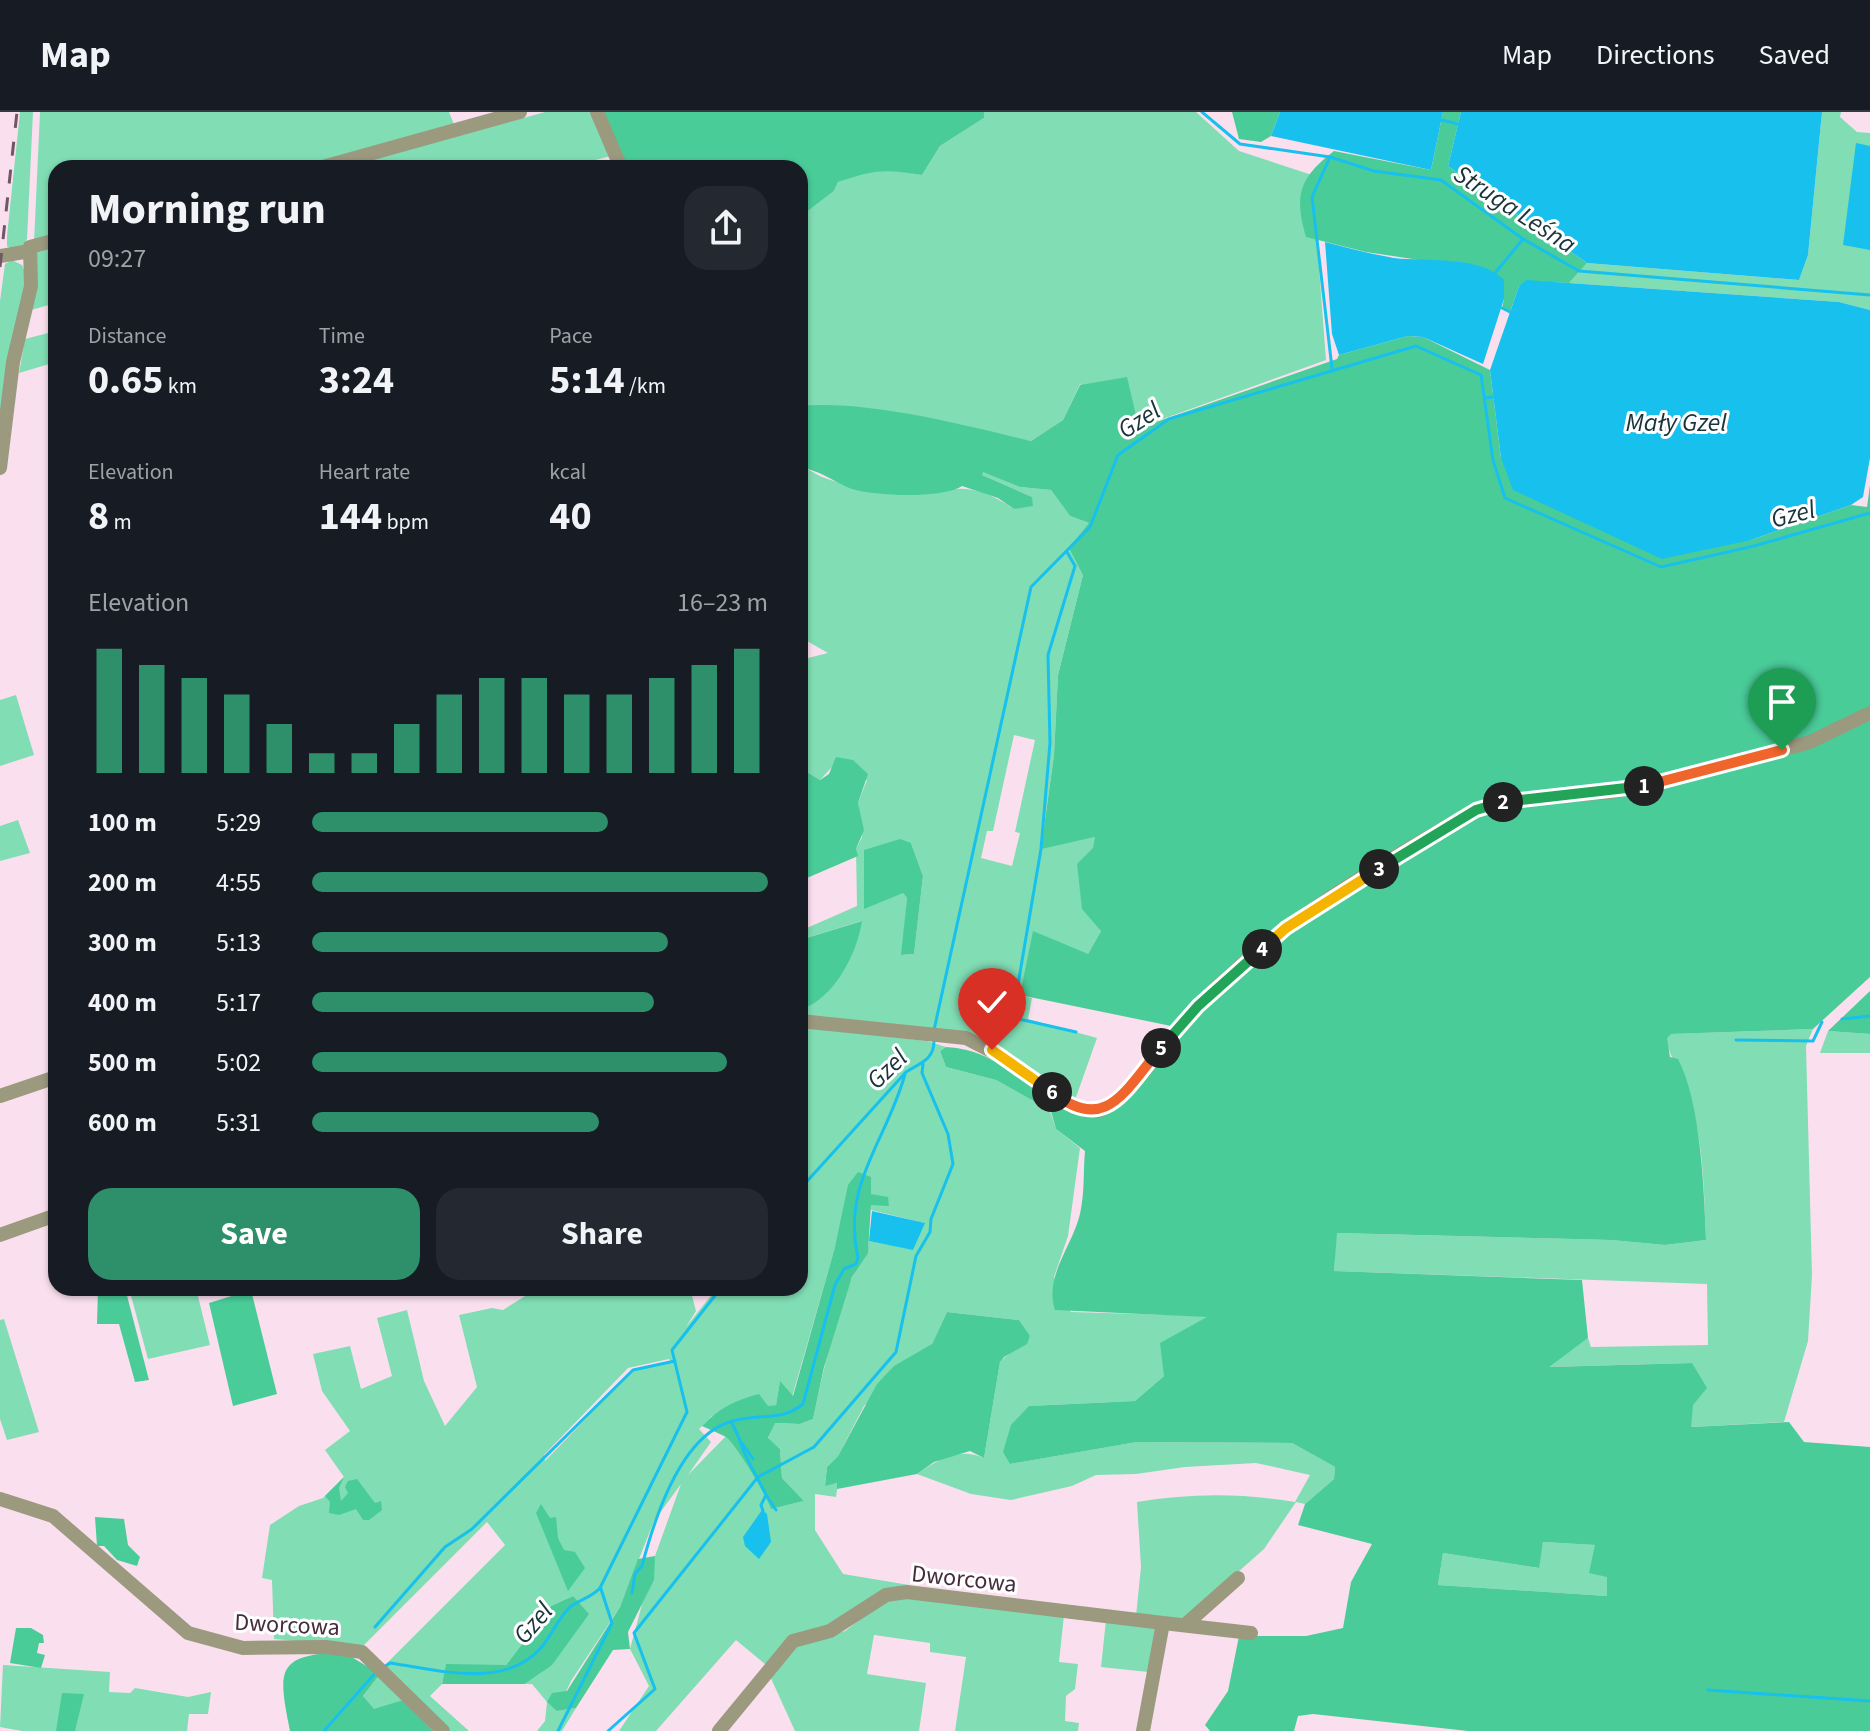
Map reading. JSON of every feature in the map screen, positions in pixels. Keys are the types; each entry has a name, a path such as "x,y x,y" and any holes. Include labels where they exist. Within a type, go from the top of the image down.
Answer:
{"street":[{"path":"348,160 520,112"},
{"path":"597,112 618,160"},
{"path":"0,256 48,243"},
{"path":"0,468 13,362 31,286 30,249"},
{"path":"808,1022 936,1035 981,1043 1077,1109 1104,1109 1119,1098 1198,1006 1286,928 1476,810 1511,800 1611,792 1673,779 1810,742 1870,713"},
{"path":"0,1096 48,1080"},
{"path":"0,1235 48,1218"},
{"name":"Dworcowa","path":"0,1499 53,1516 188,1633 243,1648 326,1647 362,1652 443,1731"},
{"path":"1185,1625 1238,1578"},
{"name":"Dworcowa","path":"719,1731 793,1641 830,1631 886,1595 907,1592 1251,1633"},
{"path":"1143,1731 1163,1623"}],"green space":[{"path":"20,112 33,112 27,239 25,245 12,250 7,246 7,236"},
{"path":"40,112 449,112 455,127 333,160 48,160 48,239 34,243"},
{"path":"545,112 590,112 611,156 595,160 370,160"},
{"path":"601,112 984,112 984,118 940,146 922,175 880,171 838,182 834,191 808,211 808,160 620,160"},
{"path":"984,112 1196,112 1239,151 1312,175 1326,360 1138,428 1080,384 1063,420 1031,441 855,408 808,406 808,211 834,191 838,182 879,168 922,175 940,146 984,118"},
{"path":"1232,112 1280,112 1271,136 1261,142 1239,139"},
{"path":"1443,112 1461,112 1448,166 1587,263 1569,283 1526,281 1519,286 1510,312 1502,308 1504,299 1426,261 1366,252 1306,237 1300,210 1302,188 1322,161 1334,151 1431,170"},
{"path":"1822,112 1841,112 1840,117 1857,132 1870,133 1870,310 1839,302 1569,283 1587,263 1799,280 1808,255"},
{"path":"48,248 48,305 31,310 37,251"},
{"path":"12,260 22,265 26,275 0,429 0,301 5,264"},
{"path":"48,333 48,364 19,373 25,339"},
{"path":"1408,336 1423,337 1490,370 1501,458 1751,540 1851,505 1867,507 1870,485 1870,977 1813,1029 1671,1034 1667,1038 1670,1057 1678,1059 1692,1099 1702,1172 1706,1240 1665,1245 1611,1240 1337,1233 1334,1271 1582,1280 1588,1338 1549,1367 1692,1363 1707,1388 1693,1405 1691,1427 1789,1422 1804,1442 1870,1447 1870,1731 1468,1731 1313,1714 1298,1716 1294,1731 1210,1731 1205,1725 1228,1691 1239,1636 1306,1636 1343,1628 1351,1582 1372,1544 1298,1525 1305,1504 1334,1479 1335,1467 1292,1443 1137,1442 1010,1464 1003,1452 1011,1425 1029,1406 1135,1401 1164,1376 1160,1343 1207,1317 1055,1310 1053,1297 1056,1273 1080,1214 1085,1151 1056,1129 1050,1108 1056,1102 1100,1113 1181,1028 1020,995 1033,931 1088,954 1101,931 1082,909 1077,864 1093,848 1095,837 1041,849 1054,755 1058,675 1083,575 1069,548 1089,523 1070,516 1051,490 1020,487 983,472 982,475 1032,497 1033,506 1014,509 998,498 962,486 924,495 892,495 852,489 808,469 808,406 885,410 1031,441 1063,420 1080,385 1127,377 1139,428 1337,359 1339,355","holes":["1543,1542 1595,1545 1589,1573 1607,1577 1607,1596 1438,1585 1443,1553 1539,1568"]},
{"path":"808,470 838,482 889,492 978,491 1014,509 1032,497 982,475 982,471 1020,487 1051,490 1070,516 1089,523 1083,575 1058,675 1054,755 1041,848 1095,837 1093,917 1101,931 1088,954 1021,995 1032,998 1028,1019 1097,1038 1075,1100 972,1038 808,1020 808,1006 840,972 855,945 861,921 808,938 808,927 857,906 856,849 862,837 858,803 867,780 831,768 820,780 808,773 808,658 828,653 808,642","holes":["1014,735 1035,740 1015,832 1020,833 1012,866 981,858 987,831 993,831","911,843 923,876 914,954 902,955 907,898 903,893"]},
{"path":"16,695 34,755 0,766 0,700"},
{"path":"836,757 853,760 868,774 858,803 864,830 856,849 858,856 808,878 808,773 820,780 829,774"},
{"path":"18,820 30,853 0,861 0,826"},
{"path":"900,839 911,843 923,876 914,954 901,955 907,898 903,893 864,909 864,850"},
{"path":"862,921 855,947 842,974 823,996 808,1006 808,938"},
{"path":"1870,991 1870,1034 1828,1031"},
{"path":"808,1028 927,1041 946,1047 940,1051 946,1067 996,1080 1039,1104 1048,1105 1056,1129 1080,1148 1068,1236 1054,1277 1071,1312 1208,1316 1164,1376 1135,1401 1029,1406 1010,1464 1137,1442 1292,1443 1335,1467 1334,1479 1305,1504 1296,1502 1264,1549 1184,1620 1136,1616 1141,1567 1137,1502 1216,1495 1295,1502 1310,1475 1256,1463 1185,1467 1136,1474 1096,1475 1072,1486 1011,1500 971,1494 917,1474 949,1456 966,1454 984,1458 1000,1362 1030,1337 1019,1320 947,1312 932,1344 864,1406 838,1456 827,1467 825,1485 838,1483 836,1497 815,1494 815,1530 843,1574 909,1585 887,1592 766,1665 736,1640 656,1731 619,1731 649,1686 630,1649 655,1556 681,1484 654,1521 620,1607 571,1681 557,1711 576,1708 562,1731 537,1731 545,1721 547,1702 532,1684 525,1684 542,1672 575,1631 573,1596 551,1606 506,1665 446,1665 442,1684 430,1696 469,1731 449,1731 383,1667 505,1545 487,1522 362,1647 274,1639 272,1580 262,1578 270,1525 299,1506 323,1498 344,1477 325,1450 350,1431 322,1391 313,1354 350,1346 361,1389 392,1376 377,1318 407,1310 424,1381 445,1426 477,1387 459,1315 492,1308 503,1310 525,1296 692,1296 696,1311 686,1327 711,1296 808,1296","holes":["871,1194 889,1205 871,1205 871,1210 924,1223 913,1249 869,1241 839,1314 813,1419 800,1424 774,1423 768,1439 780,1449 782,1478 804,1501 775,1508 728,1434 688,1475 711,1442 699,1429 712,1416 776,1405 780,1382 792,1397 838,1237","669,1359 671,1362 633,1370 545,1461 544,1455 628,1368"]},
{"path":"1813,1029 1806,1046 1812,1275 1808,1341 1784,1422 1690,1427 1692,1363 1547,1367 1588,1338 1591,1347 1708,1345 1707,1284 1334,1271 1336,1233 1611,1240 1665,1245 1706,1240 1698,1131 1689,1096 1666,1038 1670,1034"},
{"path":"1828,1031 1870,1034 1870,1053 1820,1053"},
{"path":"946,1047 984,1056 1006,1068 1038,1090 1039,1104 996,1080 946,1067 940,1051"},
{"path":"858,1172 871,1177 871,1194 888,1197 889,1206 871,1205 868,1253 852,1277 824,1367 813,1419 800,1424 775,1423 768,1438 780,1449 782,1478 804,1501 771,1509 731,1442 702,1426 721,1410 751,1396 759,1394 768,1406 776,1405 780,1381 793,1396 835,1247 848,1185"},
{"path":"98,1296 127,1296 149,1380 135,1382 119,1324 97,1324"},
{"path":"131,1296 198,1296 210,1345 148,1359"},
{"path":"232,1296 252,1296 277,1394 233,1406 209,1303"},
{"path":"947,1312 1019,1320 1030,1336 1027,1344 1000,1362 984,1458 970,1451 934,1462 917,1474 837,1489 837,1483 825,1486 827,1467 838,1456 877,1384 894,1366 932,1344"},
{"path":"4,1319 39,1432 7,1440 0,1419 0,1320"},
{"path":"344,1477 339,1488 341,1501 348,1493 345,1487 348,1481 357,1479 375,1503 381,1501 382,1510 369,1520 363,1520 356,1509 339,1515 329,1513 330,1502 325,1496"},
{"path":"541,1504 550,1518 556,1517 558,1538 564,1550 575,1552 585,1568 568,1591 536,1513"},
{"path":"95,1517 124,1519 128,1545 140,1557 137,1566 117,1560 104,1546 97,1546"},
{"path":"1543,1542 1595,1545 1608,1577 1607,1596 1438,1585 1443,1553 1538,1568"},
{"path":"655,1556 654,1580 628,1632 630,1649 613,1650 576,1708 557,1711 547,1702 552,1693 567,1691 620,1607 638,1559"},
{"path":"573,1596 589,1614 552,1665 525,1684 442,1684 446,1664 506,1665 551,1606"},
{"path":"915,1596 1064,1615 1059,1662 1078,1664 1075,1689 1066,1696 1065,1721 1079,1723 1078,1731 955,1731 966,1657 930,1652 930,1643 874,1635 867,1674 926,1683 919,1731 795,1731 769,1674 791,1647 845,1631 886,1600"},
{"path":"1106,1620 1157,1628 1148,1672 1101,1667"},
{"path":"16,1628 31,1628 43,1635 44,1643 39,1643 37,1653 45,1655 41,1668 10,1663"},
{"path":"343,1652 380,1674 363,1696 374,1709 403,1700 433,1731 290,1731 284,1693 286,1670 304,1657"},
{"path":"3,1665 110,1672 109,1692 130,1693 135,1688 188,1697 211,1692 208,1714 189,1714 187,1731 22,1731 0,1727"},
{"path":"380,1674 403,1700 374,1710 363,1696"},
{"path":"62,1693 84,1694 75,1731 56,1731"}],"water":[{"path":"1280,112 1443,112 1431,170 1271,136"},
{"path":"1461,112 1822,112 1808,255 1799,280 1587,263 1448,166"},
{"path":"1856,143 1870,146 1870,250 1843,245"},
{"path":"1325,242 1394,258 1467,263 1494,272 1504,280 1504,299 1483,364 1423,337 1408,336 1339,355 1332,334"},
{"name":"Mały Gzel","path":"1526,280 1839,302 1870,310 1870,458 1863,497 1851,505 1751,540 1662,559 1513,490 1501,458 1490,370 1519,286"},
{"path":"872,1211 925,1223 913,1250 869,1241"},
{"path":"762,1510 767,1514 771,1542 759,1559 745,1546 743,1537"}],"waterway":[{"name":"Struga Leśna","path":"1202,112 1240,144 1330,157 1374,171 1441,180 1523,239 1579,271 1870,295"},
{"path":"1442,120 1458,124"},
{"path":"1330,157 1312,197 1332,368"},
{"path":"1496,272 1523,239"},
{"path":"1502,308 1510,312"},
{"name":"Gzel","path":"934,1030 1031,587 1090,527 1118,455 1169,419 1416,346 1481,375 1493,460 1505,498 1661,567 1754,546 1870,513"},
{"path":"1485,398 1493,397"},
{"path":"1067,552 1075,566 1048,655 1050,743 1041,849 1013,1014 1019,1019 1076,1032"},
{"path":"1842,1019 1870,1016"},
{"path":"1736,1040 1813,1041 1822,1022"},
{"name":"Gzel","path":"808,1180 906,1072 929,1057 934,1041"},
{"path":"608,1731 655,1689 634,1633 758,1477 814,1447 896,1352 916,1256 930,1232 931,1219 953,1164 948,1134 922,1073 923,1064"},
{"path":"632,1593 635,1574 642,1566 662,1503 672,1481 699,1443 715,1429 733,1421 779,1415 803,1404 835,1285 844,1269 856,1264 858,1258 854,1231 861,1184 905,1074"},
{"name":"Gzel","path":"384,1667 390,1663 469,1674 508,1669 540,1649 569,1608 600,1588 687,1412 672,1350 715,1296"},
{"path":"375,1627 445,1547 472,1529 633,1370 675,1361"},
{"path":"731,1421 738,1436"},
{"path":"739,1438 766,1495 761,1505 763,1511"},
{"path":"742,1443 753,1459"},
{"path":"766,1495 776,1510"},
{"path":"558,1731 612,1623 601,1589"},
{"name":"Gzel","path":"324,1731 377,1671"},
{"path":"1708,1690 1870,1701"}],"railway":[{"path":"0,267 17,112"}],"route":[{"path":"992,1050 1070,1105 1083,1111 1104,1109 1119,1098 1198,1006 1286,928 1437,831 1476,810 1545,795 1611,792 1639,787 1782,750"}]}
